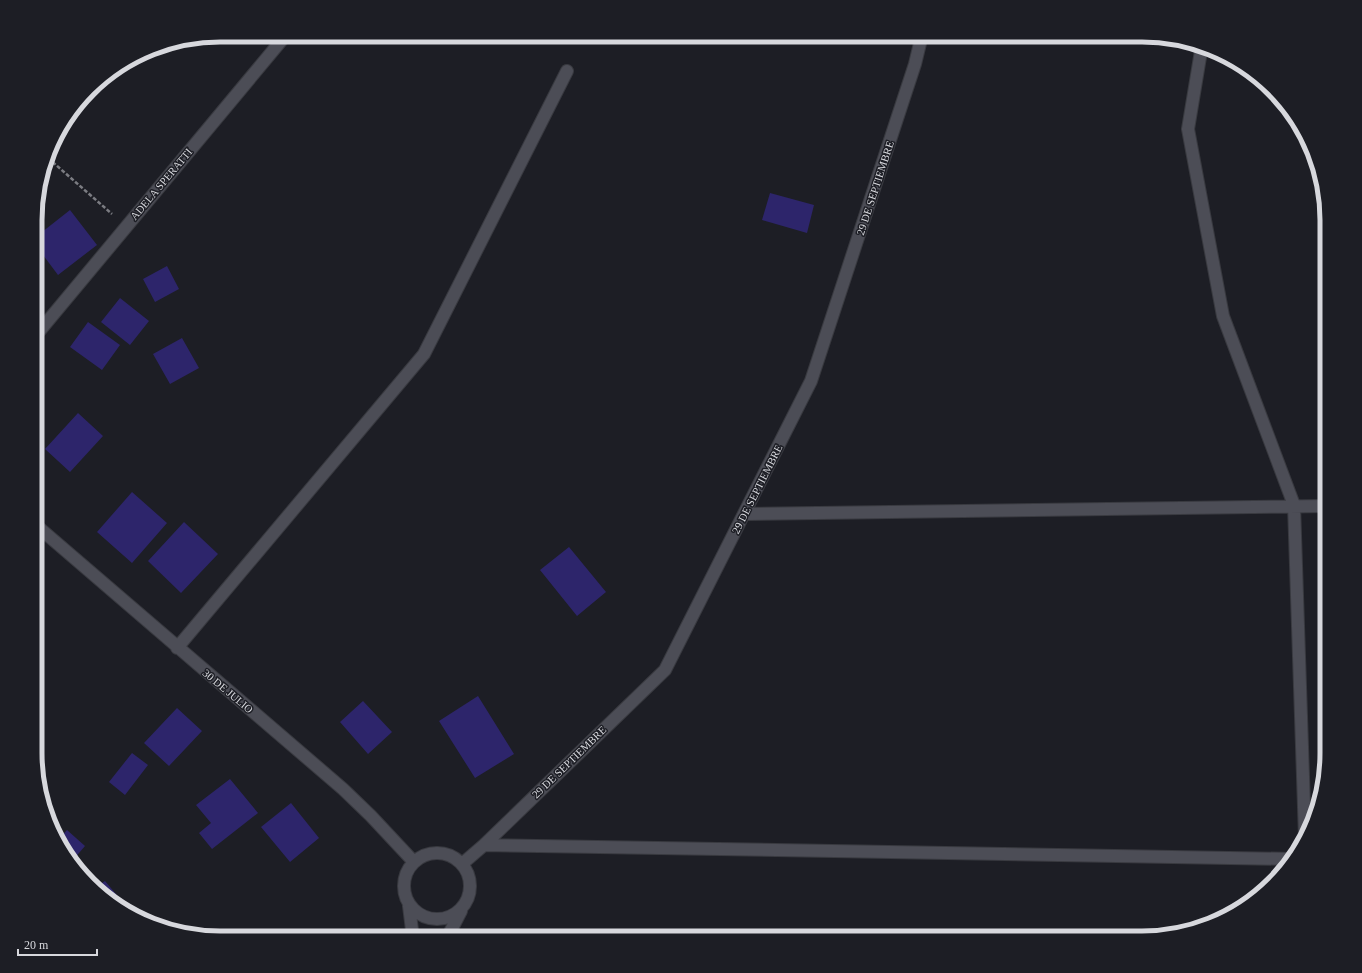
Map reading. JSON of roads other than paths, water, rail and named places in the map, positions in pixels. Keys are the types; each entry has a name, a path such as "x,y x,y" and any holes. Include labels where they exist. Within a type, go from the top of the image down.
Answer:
{"street":[{"name":"ADELA SPERATTI","path":"42,328 280,42"},
{"name":"29 DE SEPTIEMBRE","path":"462,864 484,845 665,670 811,381 913,72 920,42"},
{"path":"1201,52 1188,129 1223,316 1294,505 1305,825"},
{"path":"177,648 424,354 566,71"},
{"path":"744,514 1320,506"},
{"name":"30 DE JULIO","path":"42,530 177,648 343,789 371,816 414,862"},
{"path":"484,845 1285,859"},
{"path":"412,931 409,906 403,886 405,876 414,862 428,854 440,853 452,856 462,864 468,874 471,885 469,896 450,931"},
{"path":"409,906 421,916 436,920 447,918 456,914 463,907"}]}
